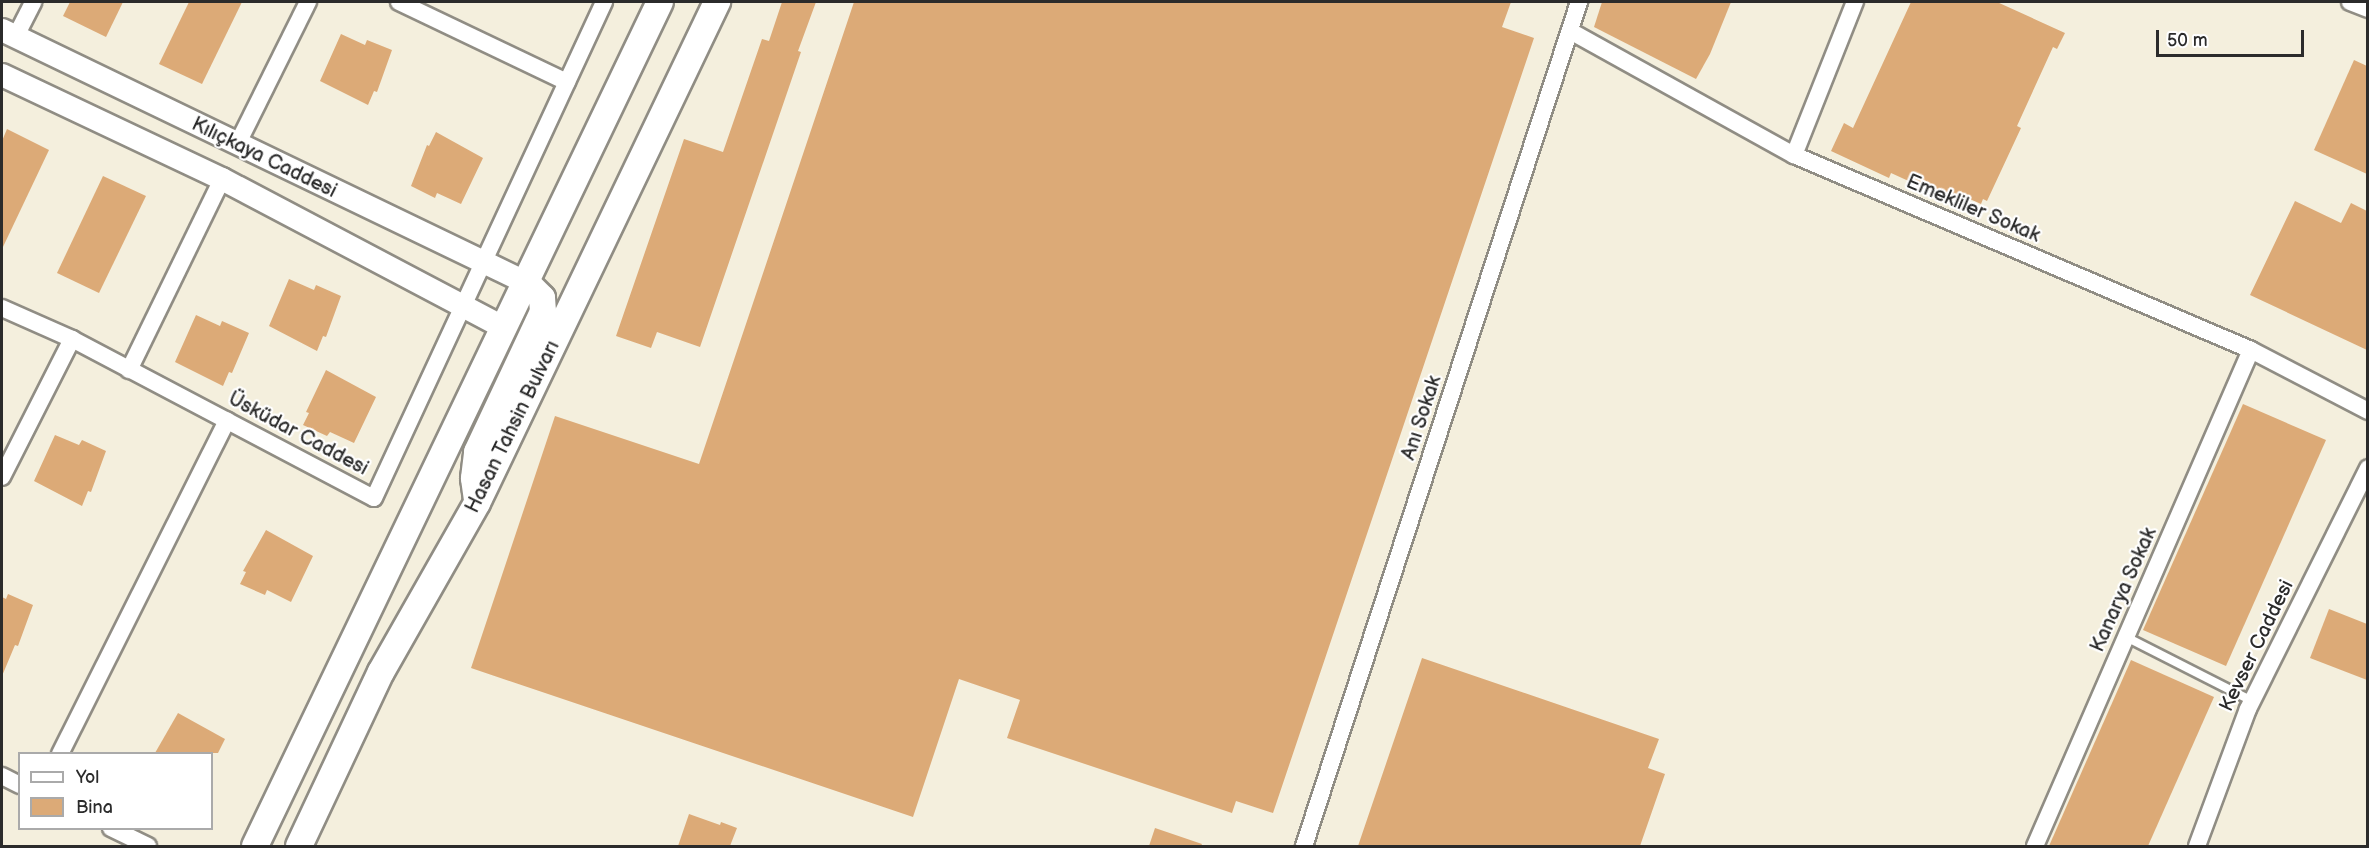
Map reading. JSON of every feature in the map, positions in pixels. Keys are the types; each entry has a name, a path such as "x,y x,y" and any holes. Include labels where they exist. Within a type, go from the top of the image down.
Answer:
{"main road":[{"path":"255,846 660,2"},
{"name":"Hasan Tahsin Bulvarı","path":"299,846 381,672 477,503 717,2"},
{"path":"477,503 474,478 477,452 543,312 538,291 527,283"}],"street":[{"path":"9,33 33,2"},
{"path":"237,145 308,2"},
{"path":"399,2 567,81"},
{"name":"Üsküdar Caddesi","path":"2,308 72,339 374,498 604,2"},
{"name":"Anı Sokak","path":"1304,846 1579,2"},
{"path":"1794,155 1855,2"},
{"path":"2350,2 2367,9"},
{"name":"Emekliler Sokak","path":"1570,31 1794,155 2251,350 2367,411"},
{"name":"Kılıçkaya Caddesi","path":"9,33 527,283"},
{"name":"Kılıçkaya Caddesi","path":"2,75 222,179 503,327"},
{"path":"129,370 222,179"},
{"path":"2,477 72,339"},
{"name":"Kanarya Sokak","path":"2035,846 2251,350"},
{"path":"61,752 227,421"},
{"name":"Kevser Caddesi","path":"2197,846 2252,701 2367,468"},
{"path":"2,776 18,783"},
{"path":"115,830 148,846"}],"lane":[{"path":"2126,637 2252,701"}],"building":[{"path":"70,2 123,2 106,37 63,16"},
{"path":"189,2 242,2 202,84 159,64"},
{"path":"782,2 816,2 700,347 657,332 651,348 616,336 684,139 723,152 762,39 769,41"},
{"path":"854,2 1511,2 1502,27 1534,38 1273,813 1236,801 1232,813 1007,738 1020,700 959,679 913,817 471,668 555,416 699,464"},
{"path":"1602,2 1731,2 1710,54 1696,79 1594,27"},
{"path":"1911,2 1997,2 2065,33 2057,49 2053,47 2017,126 2021,128 1987,201 1983,199 1981,204 1963,196 1959,204 1891,173 1889,178 1831,151 1844,123 1853,128"},
{"path":"341,34 365,45 367,40 392,50 377,92 374,91 368,105 320,81"},
{"path":"2354,60 2367,66 2367,174 2314,150"},
{"path":"7,129 49,150 2,249 2,141"},
{"path":"436,132 483,158 461,204 437,193 435,198 411,186 427,145 429,146"},
{"path":"103,176 146,196 99,293 57,273"},
{"path":"2295,201 2341,223 2351,203 2367,211 2367,350 2250,295"},
{"path":"289,279 314,290 316,285 341,296 326,337 323,336 317,351 269,326"},
{"path":"196,315 220,326 222,321 249,333 232,373 229,372 223,386 175,362"},
{"path":"326,370 376,397 354,443 330,432 327,436 303,425 309,413 306,412"},
{"path":"2243,404 2326,440 2226,666 2143,630"},
{"path":"55,435 79,445 82,440 106,451 91,492 88,491 82,506 34,481"},
{"path":"266,530 313,556 291,602 267,590 265,595 240,584 246,572 243,571"},
{"path":"8,594 33,605 18,646 15,645 2,676 2,597 6,599"},
{"path":"2329,609 2367,624 2367,680 2310,658"},
{"path":"1422,658 1659,739 1648,768 1665,774 1640,846 1358,846"},
{"path":"2131,660 2214,697 2148,846 2049,846"},
{"path":"178,713 225,739 218,753 156,752"},
{"path":"689,814 720,825 721,822 737,828 730,846 678,846"},
{"path":"1155,828 1202,844 1201,846 1149,846"}]}
